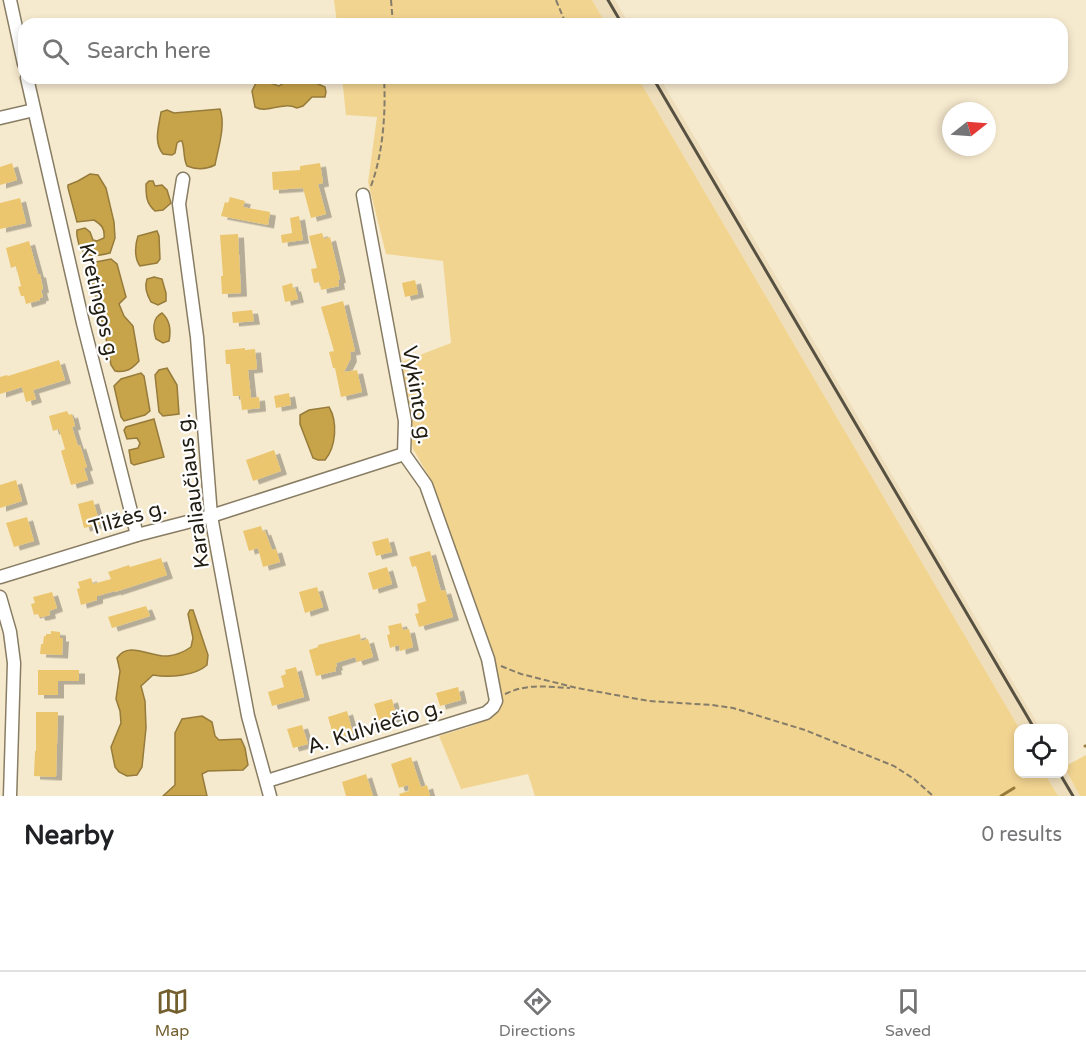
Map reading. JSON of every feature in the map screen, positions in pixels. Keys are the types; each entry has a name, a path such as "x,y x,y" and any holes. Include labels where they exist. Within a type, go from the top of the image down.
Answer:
{"street":[{"path":"10,0 18,37"},
{"name":"Kretingos g.","path":"28,84 83,323 137,535"},
{"path":"0,118 34,110"},
{"name":"Karaliaučiaus g.","path":"183,179 179,204 197,337 211,516 248,716 270,796"},
{"name":"Vykinto g.","path":"363,195 405,421 404,454 426,485 488,659 495,704"},
{"name":"Tilžės g.","path":"0,577 137,535 211,516 404,454"},
{"path":"0,597 10,632 14,663 5,769 10,796"},
{"name":"A. Kulviečio g.","path":"267,781 486,713 495,704"}],"path":[{"path":"391,0 392,18"},
{"path":"556,0 564,18"},
{"path":"363,195 372,186 382,136 384,84"},
{"path":"488,659 521,674 577,688 649,701 733,708 805,730 894,766 914,779 933,796"},
{"path":"495,704 511,691 528,686 577,688"}],"shaded area":[{"path":"334,0 592,0 602,18 336,18"},
{"path":"592,0 615,0 626,18 602,18"},
{"path":"256,84 279,86 282,84 318,84 325,87 326,92 325,97 312,97 303,106 297,108 286,106 260,109 255,107 252,91"},
{"path":"343,84 642,84 1017,724 1014,724 1014,778 1047,778 1058,796 535,796 528,774 461,789 439,736 482,721 502,704 492,654 431,480 413,449 399,363 451,343 443,261 386,254 368,182 377,117 346,115"},
{"path":"642,84 664,84 1038,724 1017,724"},
{"path":"220,109 222,130 215,165 201,169 187,166 182,141 177,143 175,153 163,154 157,139 161,112"},
{"path":"90,174 98,175 106,188 114,222 115,238 110,253 96,255 84,253 77,238 77,230 85,228 90,232 93,240 104,238 101,226 94,220 77,222 68,188 68,185"},
{"path":"153,181 155,186 162,185 167,190 171,203 163,210 155,211 148,202 146,184"},
{"path":"157,231 160,259 157,263 140,266 136,251 138,236"},
{"path":"111,259 117,264 126,297 119,304 124,316 133,326 139,361 126,371 115,371 111,365 89,270 91,263"},
{"path":"154,277 162,279 166,293 166,301 158,305 151,302 146,288 147,279"},
{"path":"162,313 169,323 170,330 169,341 163,343 156,339 154,328 156,318"},
{"path":"167,368 177,385 179,414 163,416 159,412 155,375 159,370"},
{"path":"141,373 144,376 150,411 145,415 124,421 114,386 121,379"},
{"path":"329,407 334,420 335,434 329,455 325,460 318,460 313,458 300,424 300,415 309,410"},
{"path":"154,419 164,457 134,465 131,463 129,450 138,448 140,443 137,438 127,439 124,430 126,427"},
{"path":"190,610 193,610 208,655 207,665 196,672 182,675 153,675 141,686 145,701 146,728 142,767 137,775 127,776 115,767 111,747 121,723 116,699 120,671 117,658 128,650 168,656 188,649 191,647 193,638 188,614"},
{"path":"202,716 212,722 215,736 219,740 241,739 248,765 243,770 208,771 202,774 207,796 163,796 175,785 175,733 182,719"},
{"path":"1086,755 1086,796 1080,796 1068,774 1068,765"},
{"path":"1068,775 1080,796 1058,796 1047,778 1068,778"}],"building":[{"path":"12,163 17,180 0,185 0,167"},
{"path":"320,163 323,183 318,184 326,214 311,218 303,188 273,190 272,172 300,170 300,166"},
{"path":"230,197 245,201 243,207 270,212 268,225 221,216 225,202 228,203"},
{"path":"20,198 26,223 0,229 0,203"},
{"path":"299,216 303,240 282,243 281,235 292,233 290,218"},
{"path":"322,233 324,239 330,237 340,279 338,280 339,286 321,290 320,282 314,283 311,269 317,268 309,236"},
{"path":"238,234 241,293 222,294 220,235"},
{"path":"29,241 38,274 40,274 43,297 26,304 18,287 21,286 16,266 11,268 6,248"},
{"path":"415,280 418,294 405,297 402,283"},
{"path":"292,283 298,299 285,302 282,286"},
{"path":"343,301 355,351 350,352 351,358 344,372 357,370 362,392 341,397 329,352 334,351 321,307"},
{"path":"252,310 254,321 233,323 232,312"},
{"path":"245,348 245,350 255,349 257,369 248,370 251,398 259,397 260,408 242,410 240,396 233,396 230,364 226,364 225,350"},
{"path":"59,360 65,380 33,390 36,399 26,402 22,387 0,394 0,377"},
{"path":"289,393 291,405 276,408 274,396"},
{"path":"67,411 69,415 72,414 75,426 72,427 87,467 84,468 88,480 71,485 61,451 65,449 59,429 53,431 49,416"},
{"path":"274,450 281,471 253,481 246,460"},
{"path":"16,480 22,501 0,508 0,485"},
{"path":"93,500 100,524 84,528 78,504"},
{"path":"27,517 34,541 14,547 6,523"},
{"path":"261,526 272,550 276,549 280,562 263,567 258,548 249,551 243,531"},
{"path":"388,538 392,552 376,556 372,542"},
{"path":"430,551 441,591 445,590 453,617 419,627 415,614 419,613 417,604 426,601 416,566 412,567 409,557"},
{"path":"161,558 167,575 97,596 97,600 81,605 77,589 80,588 78,582 91,578 93,584 111,579 108,572"},
{"path":"387,567 392,584 373,590 368,573"},
{"path":"317,587 323,607 305,613 299,592"},
{"path":"52,592 57,608 49,611 50,615 39,617 38,614 34,615 31,604 35,603 33,597"},
{"path":"146,606 150,616 112,628 108,617"},
{"path":"401,623 403,630 409,629 413,647 400,651 399,645 390,648 387,635 390,634 388,626"},
{"path":"51,631 60,632 60,638 63,638 62,655 40,654 44,636 51,634"},
{"path":"360,634 361,641 368,639 373,657 357,662 355,657 336,663 336,671 316,676 309,650 318,645"},
{"path":"296,667 304,697 272,706 268,692 284,687 281,676 286,674 285,670"},
{"path":"38,670 79,670 79,681 58,681 58,695 38,695"},
{"path":"458,687 461,700 440,706 436,693"},
{"path":"392,699 397,719 380,724 374,704"},
{"path":"347,711 353,733 334,738 328,717"},
{"path":"36,712 58,712 56,777 34,776"},
{"path":"302,725 308,744 293,748 287,729"},
{"path":"411,757 421,787 427,785 430,796 400,796 399,794 409,791 408,785 399,788 391,764"},
{"path":"366,774 373,796 346,796 342,782"}],"waterway":[{"path":"1001,796 1014,788"}],"railway":[{"path":"608,0 618,18"},
{"path":"657,84 1032,724"},
{"path":"1062,778 1073,796"}]}
